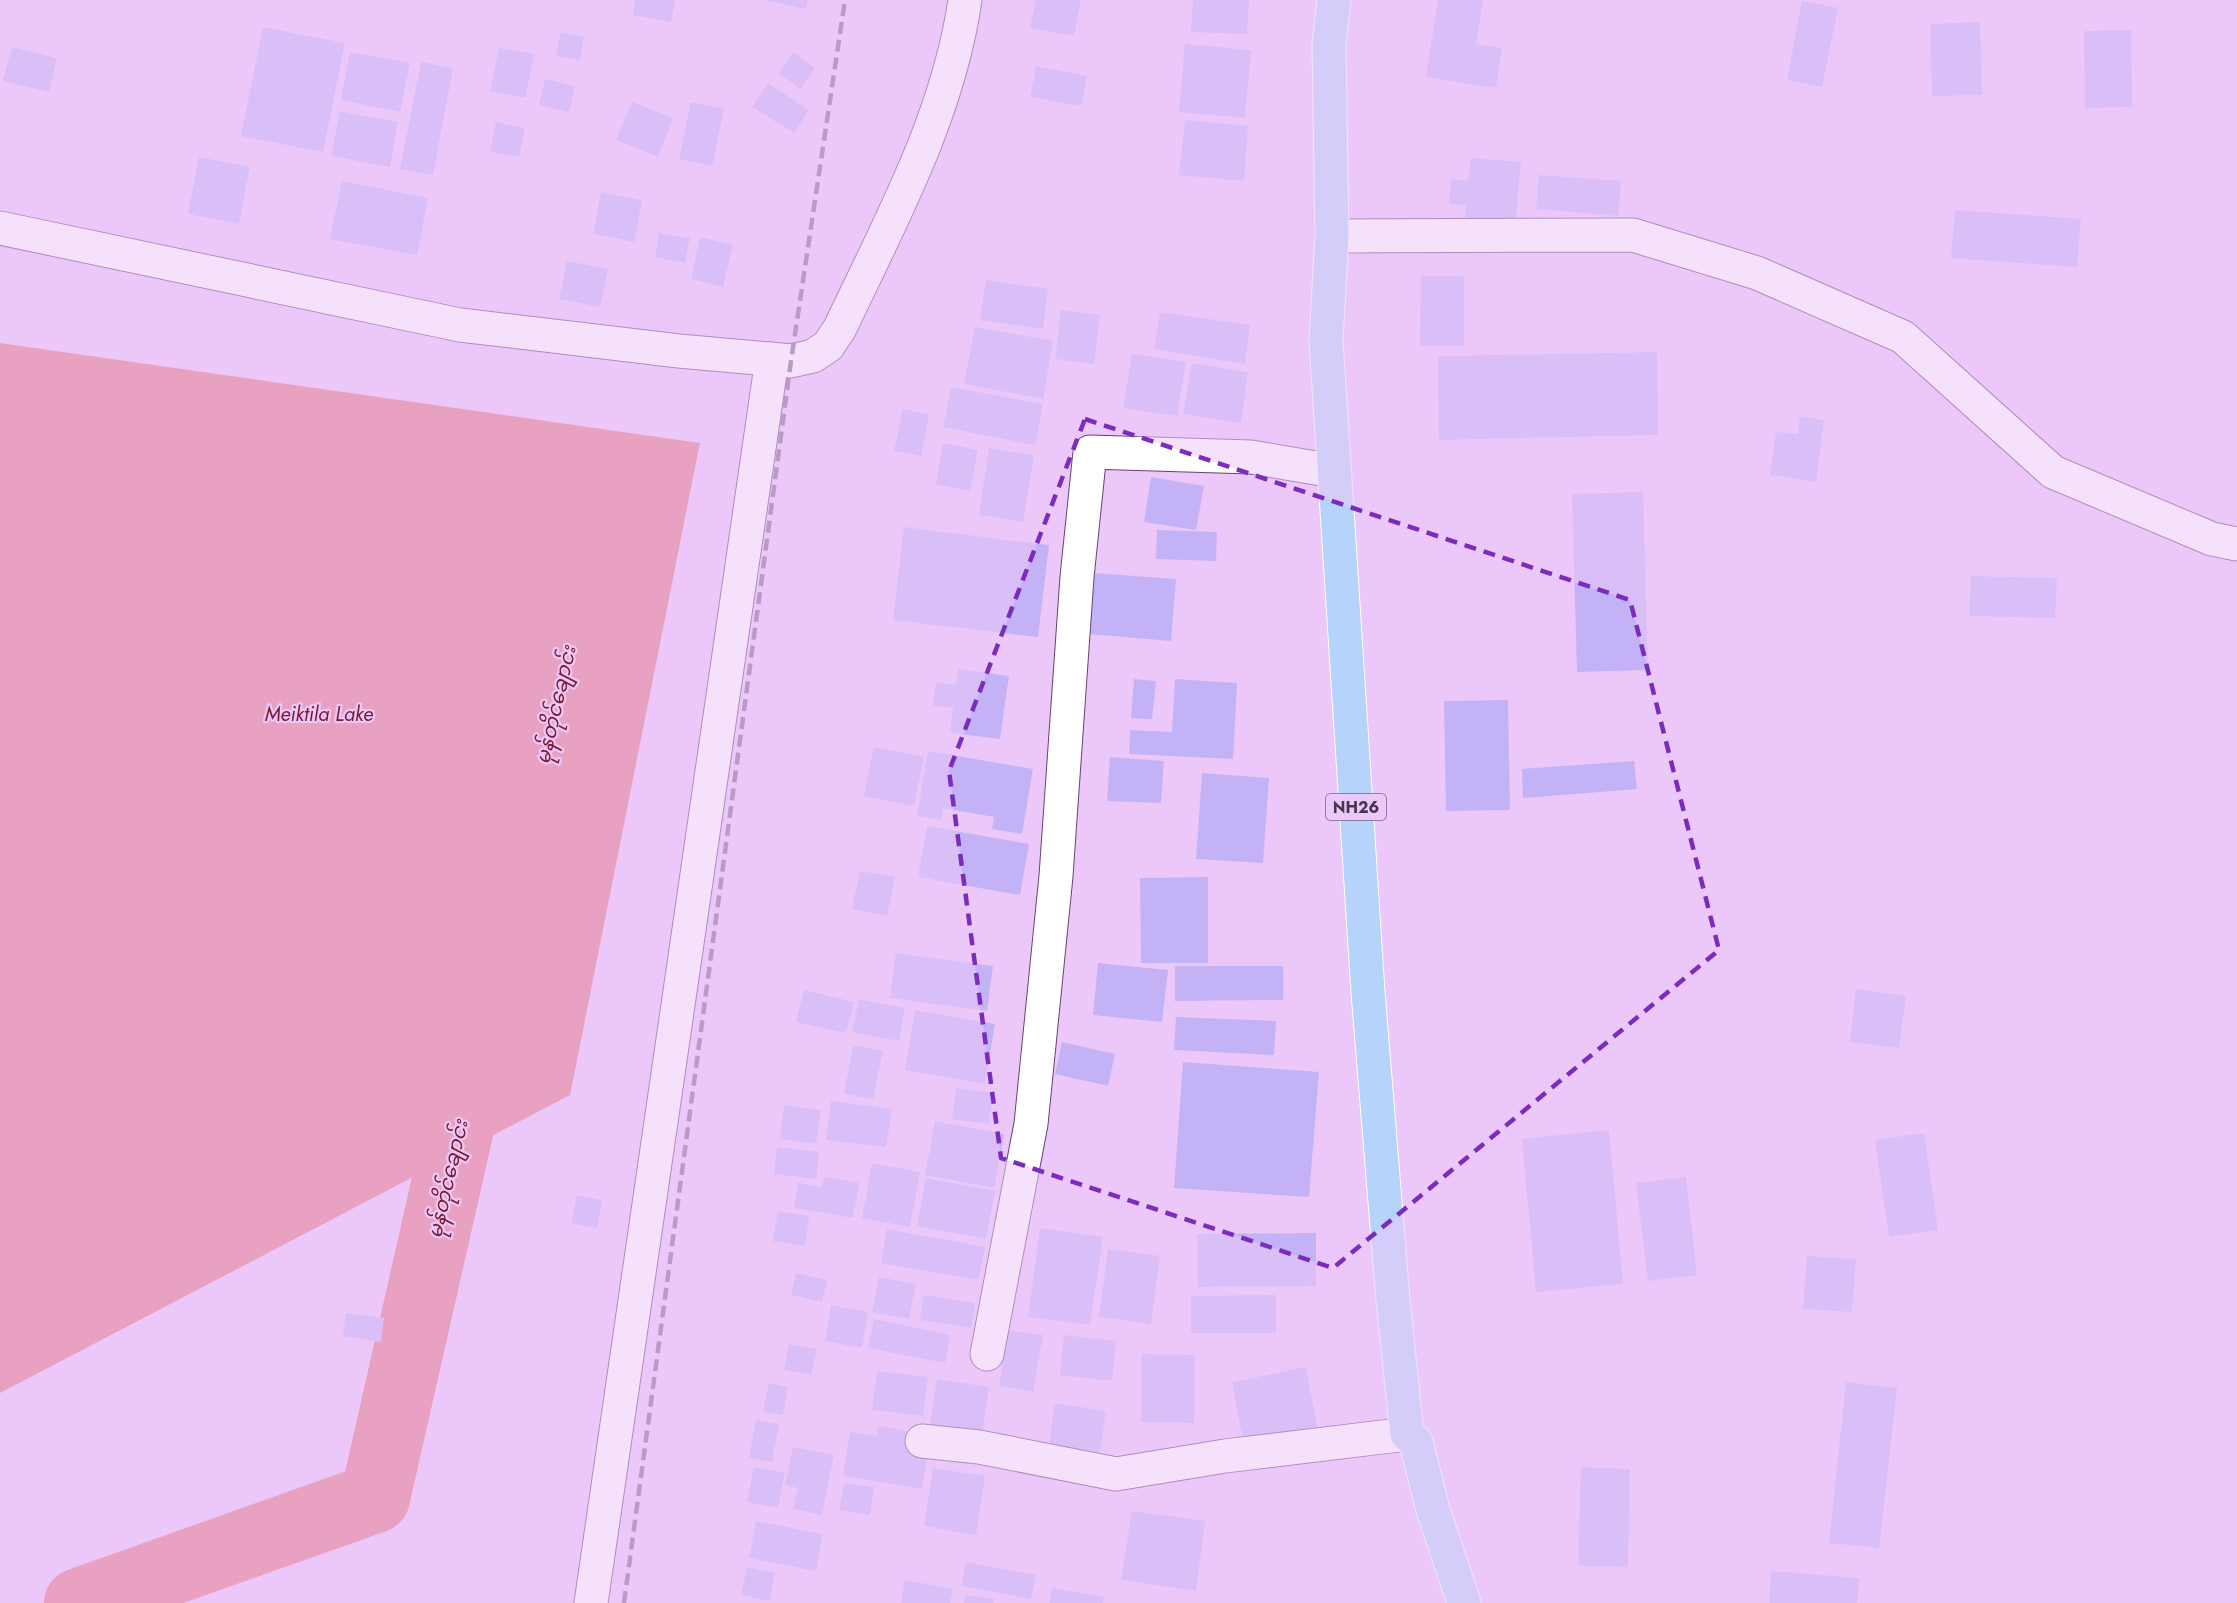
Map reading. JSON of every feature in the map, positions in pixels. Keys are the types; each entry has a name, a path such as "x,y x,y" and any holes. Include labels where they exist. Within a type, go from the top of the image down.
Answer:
{"highway":[{"name":"NH26","path":"1334,0 1329,45 1332,236 1326,340 1368,992 1393,1300 1407,1434 1416,1442 1433,1510 1464,1603"}],"street":[{"path":"0,228 460,325 679,351 791,361 813,356 828,346 840,328 925,147 944,92 962,24 965,0"},
{"path":"1332,236 1633,235 1757,273 1903,337 2053,472 2212,539 2237,544"},
{"path":"591,1603 772,359"},
{"path":"987,1354 1031,1124 1056,876 1077,577 1090,452 1251,457 1333,471"},
{"path":"922,1441 979,1447 1116,1474 1225,1456 1407,1434"}],"highlighted area":[{"path":"1085,419 1630,600 1719,950 1333,1268 1001,1158 949,771"}],"water":[{"name":"Meiktila Lake","path":"0,343 700,443 570,1095 0,1393"}],"building":[{"path":"635,0 675,0 671,22 633,15"},
{"path":"764,0 808,0 806,9"},
{"path":"1036,0 1081,0 1074,36 1030,28"},
{"path":"1193,0 1249,0 1247,34 1191,32"},
{"path":"1438,0 1483,0 1476,44 1502,48 1496,88 1426,77"},
{"path":"1802,1 1838,8 1822,87 1787,80"},
{"path":"1980,22 1982,95 1932,96 1930,24"},
{"path":"263,27 345,43 323,152 241,136"},
{"path":"2131,30 2132,107 2085,108 2084,31"},
{"path":"561,32 584,37 580,60 556,56"},
{"path":"1185,44 1251,50 1245,118 1179,112"},
{"path":"12,47 57,58 49,92 3,81"},
{"path":"499,48 534,54 525,98 490,91"},
{"path":"350,52 410,63 400,112 341,100"},
{"path":"793,52 815,68 800,89 779,73"},
{"path":"421,62 453,68 433,175 400,169"},
{"path":"1036,66 1087,76 1081,106 1030,97"},
{"path":"545,79 575,86 569,112 539,105"},
{"path":"768,83 809,110 794,133 752,107"},
{"path":"632,102 673,118 658,157 616,140"},
{"path":"691,102 724,109 712,166 679,159"},
{"path":"340,111 398,122 390,167 331,156"},
{"path":"1185,120 1248,126 1244,181 1179,175"},
{"path":"496,122 525,128 519,157 490,152"},
{"path":"199,157 250,167 239,224 188,214"},
{"path":"1471,158 1521,162 1515,228 1465,223 1466,205 1449,204 1451,179 1468,180"},
{"path":"1539,175 1621,181 1618,216 1536,209"},
{"path":"342,181 428,198 417,255 330,239"},
{"path":"601,192 642,200 634,242 593,234"},
{"path":"1955,210 2081,219 2077,267 1951,258"},
{"path":"659,233 690,238 685,263 655,257"},
{"path":"700,237 733,245 723,287 691,279"},
{"path":"567,261 608,269 600,307 559,299"},
{"path":"1421,276 1464,276 1464,346 1420,346"},
{"path":"986,280 1048,289 1043,329 980,320"},
{"path":"1061,310 1100,315 1094,364 1055,359"},
{"path":"1160,312 1250,325 1245,364 1154,349"},
{"path":"975,327 1053,341 1043,399 964,384"},
{"path":"1657,352 1658,435 1439,440 1438,356"},
{"path":"1132,354 1186,362 1177,416 1123,408"},
{"path":"1192,363 1248,372 1241,423 1183,414"},
{"path":"951,387 1043,404 1035,445 943,427"},
{"path":"903,409 929,414 921,456 894,451"},
{"path":"1800,416 1824,420 1816,482 1770,475 1776,432 1798,434"},
{"path":"943,443 978,450 970,491 936,484"},
{"path":"989,448 1034,455 1023,522 979,515"},
{"path":"1151,477 1204,486 1196,530 1144,522"},
{"path":"1643,492 1648,670 1577,672 1572,494"},
{"path":"904,527 1049,545 1038,637 893,620"},
{"path":"1157,530 1217,532 1216,561 1156,559"},
{"path":"1093,573 1176,579 1171,641 1089,634"},
{"path":"1971,576 2057,578 2055,618 1969,616"},
{"path":"958,669 1009,676 1000,739 950,733 953,708 933,706 936,682 956,685"},
{"path":"1134,679 1156,681 1152,719 1131,718"},
{"path":"1175,679 1237,683 1233,759 1129,754 1130,730 1172,732"},
{"path":"1508,700 1510,810 1446,811 1444,701"},
{"path":"874,747 924,757 914,806 864,796"},
{"path":"928,751 1033,769 1022,834 992,829 994,817 943,808 941,820 917,816"},
{"path":"1110,757 1164,761 1161,803 1107,801"},
{"path":"1634,761 1637,789 1523,798 1522,769"},
{"path":"1202,773 1269,778 1263,863 1196,859"},
{"path":"927,826 1029,844 1020,895 918,877"},
{"path":"860,871 895,877 887,916 852,909"},
{"path":"1208,877 1208,963 1141,963 1140,878"},
{"path":"896,953 993,966 987,1011 890,998"},
{"path":"1098,963 1168,970 1162,1022 1093,1015"},
{"path":"1175,966 1283,966 1283,1000 1175,1001"},
{"path":"1856,989 1906,996 1899,1048 1850,1042"},
{"path":"804,990 854,1002 846,1033 796,1022"},
{"path":"859,999 905,1008 899,1041 852,1032"},
{"path":"915,1010 995,1024 985,1084 905,1070"},
{"path":"1176,1017 1276,1021 1274,1055 1174,1050"},
{"path":"1062,1042 1115,1054 1108,1086 1055,1074"},
{"path":"853,1045 883,1051 873,1099 844,1094"},
{"path":"1183,1062 1319,1072 1309,1197 1174,1188"},
{"path":"956,1088 993,1093 989,1124 952,1119"},
{"path":"831,1101 892,1109 886,1147 826,1140"},
{"path":"784,1105 821,1110 816,1144 780,1139"},
{"path":"935,1121 1004,1134 994,1188 925,1175"},
{"path":"1609,1130 1623,1284 1536,1292 1522,1139"},
{"path":"1924,1133 1938,1230 1889,1237 1875,1140"},
{"path":"777,1147 819,1152 816,1179 774,1174"},
{"path":"872,1163 920,1172 910,1227 862,1218"},
{"path":"824,1177 859,1183 853,1218 794,1208 798,1183 822,1187"},
{"path":"1686,1177 1697,1275 1648,1281 1636,1183"},
{"path":"926,1178 995,1191 986,1239 917,1226"},
{"path":"577,1195 602,1200 597,1228 571,1223"},
{"path":"778,1211 809,1216 805,1246 773,1241"},
{"path":"1040,1228 1103,1237 1090,1325 1028,1317"},
{"path":"887,1229 985,1247 978,1280 881,1263"},
{"path":"1316,1233 1316,1286 1198,1287 1197,1234"},
{"path":"1108,1249 1160,1256 1151,1324 1099,1317"},
{"path":"1807,1256 1856,1259 1852,1312 1803,1309"},
{"path":"796,1273 827,1280 822,1302 791,1295"},
{"path":"879,1277 916,1284 909,1319 872,1312"},
{"path":"924,1295 975,1303 971,1328 920,1320"},
{"path":"1276,1295 1276,1333 1191,1333 1191,1296"},
{"path":"831,1305 868,1312 862,1348 825,1341"},
{"path":"346,1313 384,1318 381,1342 343,1336"},
{"path":"874,1319 950,1335 945,1363 868,1348"},
{"path":"1008,1330 1043,1335 1033,1392 999,1386"},
{"path":"1064,1335 1116,1341 1112,1381 1060,1375"},
{"path":"789,1344 817,1349 811,1375 784,1370"},
{"path":"1142,1354 1195,1355 1194,1423 1141,1422"},
{"path":"1306,1367 1319,1436 1245,1451 1232,1382"},
{"path":"877,1371 928,1377 923,1416 872,1410"},
{"path":"937,1379 989,1387 980,1446 928,1437"},
{"path":"1846,1382 1897,1388 1879,1548 1829,1543"},
{"path":"769,1383 788,1387 783,1415 763,1411"},
{"path":"1055,1403 1106,1411 1100,1452 1049,1445"},
{"path":"756,1420 779,1424 772,1462 749,1458"},
{"path":"878,1426 912,1432 929,1445 922,1489 843,1476 850,1432 877,1436"},
{"path":"793,1447 834,1455 822,1515 793,1509 798,1488 785,1485"},
{"path":"754,1467 785,1473 778,1508 747,1502"},
{"path":"1581,1467 1630,1469 1628,1567 1578,1566"},
{"path":"933,1468 985,1476 976,1535 924,1526"},
{"path":"844,1483 874,1487 870,1515 839,1510"},
{"path":"1132,1511 1205,1521 1196,1591 1121,1580"},
{"path":"756,1521 823,1534 816,1571 749,1558"},
{"path":"966,1562 1036,1575 1031,1599 961,1586"},
{"path":"747,1567 775,1573 770,1601 741,1595"},
{"path":"1771,1571 1859,1578 1857,1603 1769,1603"},
{"path":"905,1580 953,1589 950,1603 901,1603"},
{"path":"1052,1588 1104,1597 1103,1603 1049,1603"},
{"path":"966,1595 994,1599 993,1603 964,1603"}],"waterway":[{"name":"မုန်တိုင်ချောင်း","path":"79,1603 375,1498 474,1062"}],"railway":[{"path":"624,1603 791,361 845,0"}]}
